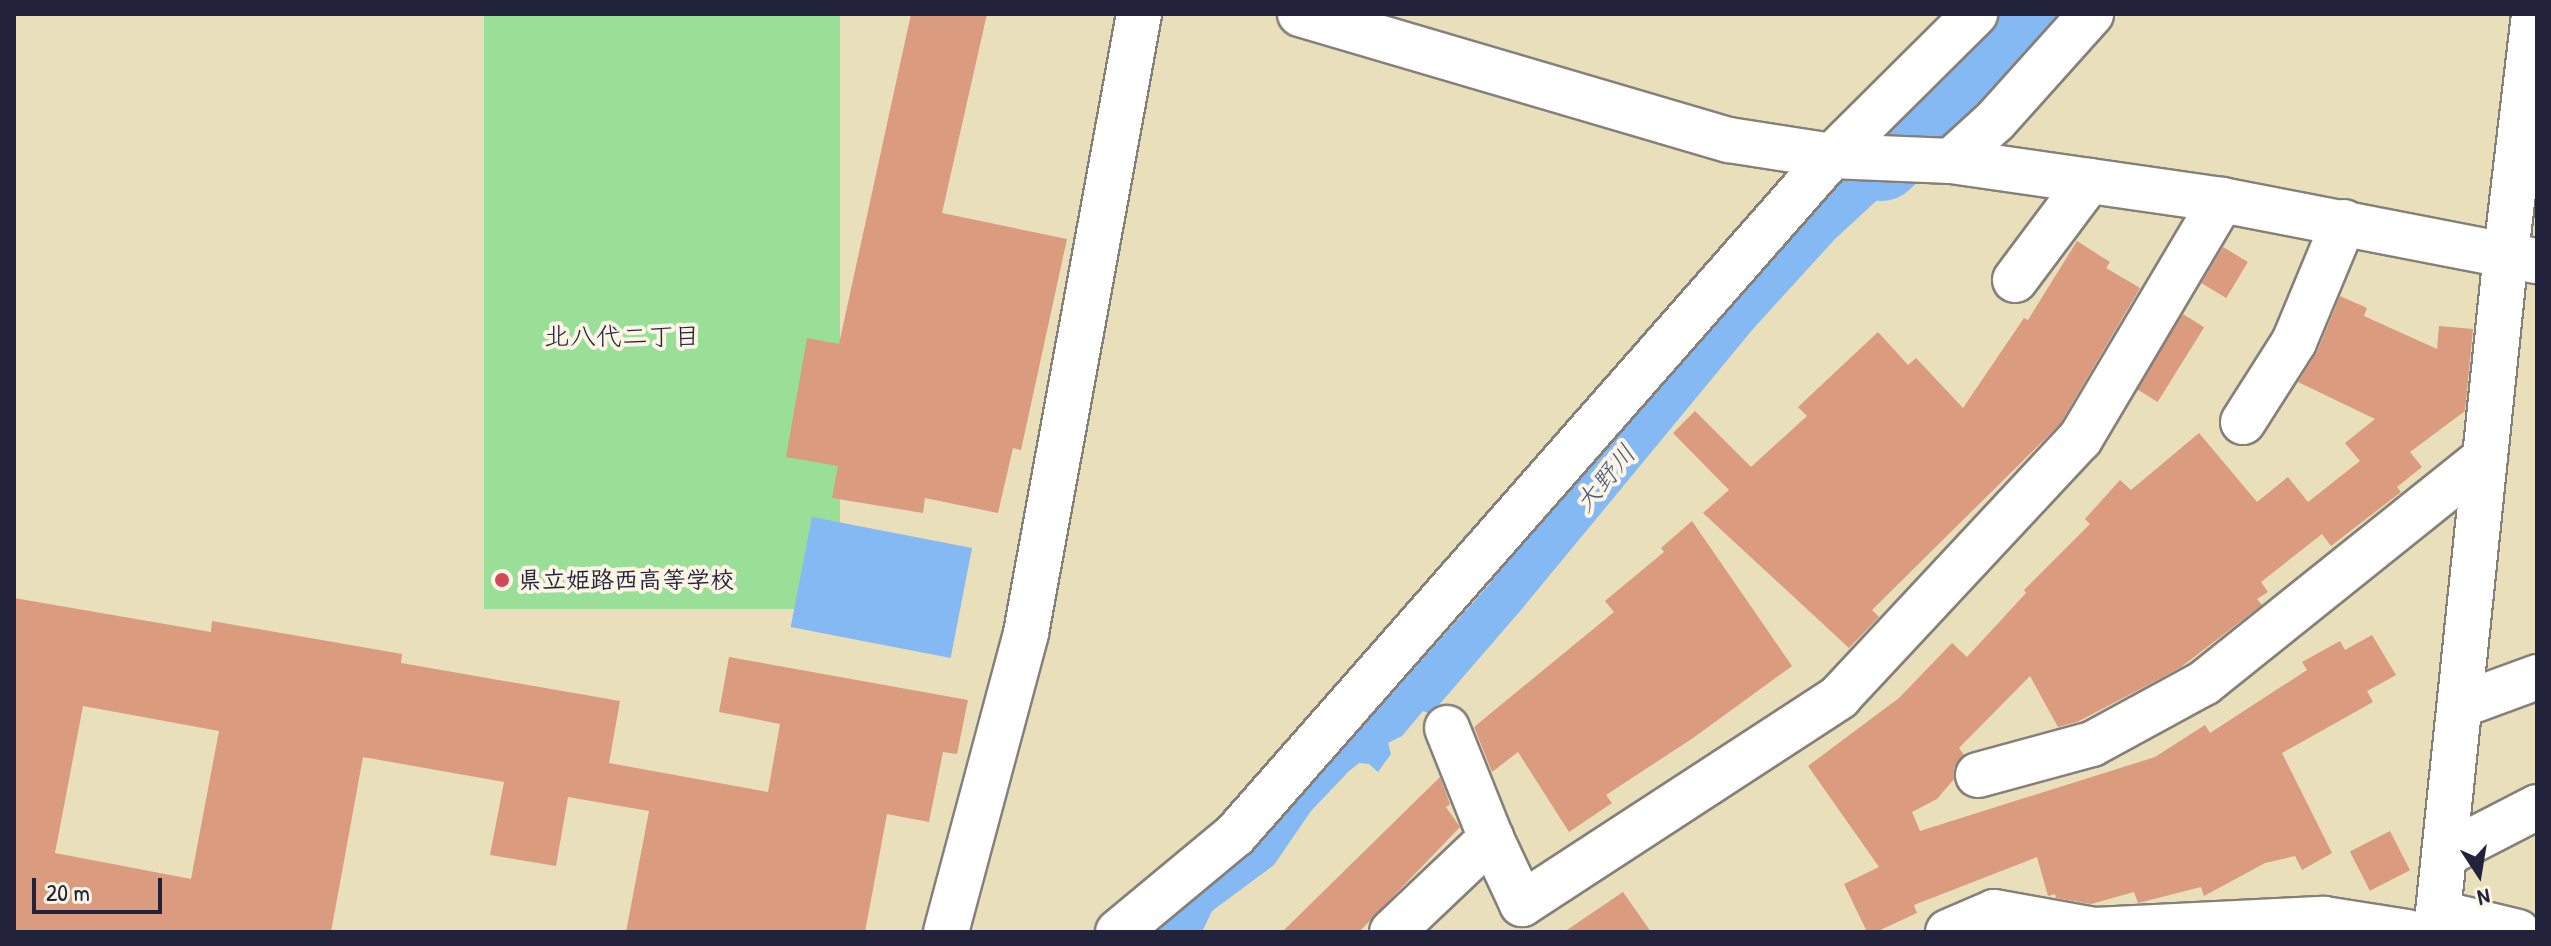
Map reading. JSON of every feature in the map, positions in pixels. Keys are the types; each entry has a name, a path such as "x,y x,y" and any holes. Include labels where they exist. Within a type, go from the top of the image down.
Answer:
{"street":[{"path":"946,932 1026,633 1139,14"},
{"path":"1300,14 1729,140 1832,156 1940,161 2222,200 2521,257"},
{"path":"1118,932 1235,835 1832,156 1975,14"},
{"path":"1940,161 1995,121 2091,14"},
{"path":"2427,926 2446,854 2485,458 2521,257 2534,14"},
{"path":"2015,280 2089,181"},
{"path":"1447,728 1527,918 1839,697 2080,439 2222,200"},
{"path":"2243,422 2294,342 2344,222"},
{"path":"1978,775 2092,744 2204,683 2485,458"},
{"path":"2461,705 2537,677"},
{"path":"2446,854 2537,807"},
{"path":"1392,932 1491,838"},
{"path":"1948,932 1994,912 2095,930 2324,925 2427,926 2518,932"}],"green space":[{"path":"484,14 840,14 840,609 484,609"}],"water":[{"path":"1939,76 1979,106 1835,239 1753,329 1431,714 1423,711 1402,736 1388,743 1391,754 1378,772 1369,764 1359,763 1349,771 1311,811 1274,865 1212,911 1202,932 1143,932 1388,698 1486,588 1678,353 1813,201"},
{"path":"812,517 972,548 951,658 791,627"}],"building":[{"path":"911,14 987,14 942,213 1067,239 1021,450 1013,448 998,513 925,498 923,513 832,498 838,466 786,457 807,338 839,344"},
{"path":"2077,241 2110,262 2106,268 2140,288 2060,424 1872,610 1879,617 1849,648 1703,513 1729,490 1673,433 1695,411 1751,467 1807,416 1798,407 1878,332 1908,365 1916,358 1963,408 2024,318 2028,320"},
{"path":"2223,247 2248,262 2226,298 2201,283"},
{"path":"2340,296 2367,308 2364,316 2437,349 2439,326 2473,329 2465,411 2410,452 2422,467 2397,487 2401,492 2331,546 2322,534 2261,582 2268,592 2257,599 2262,605 2181,667 2150,684 2077,722 2058,727 2030,676 1959,748 1964,755 1954,768 1954,779 1937,799 1912,812 1920,831 2155,757 2205,725 2210,733 2307,670 2302,662 2340,641 2345,650 2372,635 2396,675 2367,691 2373,702 2282,753 2332,853 2302,870 2295,856 2265,863 2204,896 2201,887 2138,903 2134,892 2091,904 2056,898 2055,894 2048,896 2037,857 1914,905 1917,913 1876,932 1867,932 1844,884 1879,867 1808,766 1899,698 1952,643 1967,657 2026,593 2024,590 2090,524 2085,519 2120,480 2131,490 2199,433 2257,502 2288,477 2308,502 2360,461 2345,443 2375,419 2298,382 2317,352"},
{"path":"2183,314 2204,327 2158,402 2136,389"},
{"path":"1692,521 1792,666 1693,738 1606,795 1612,803 1569,832 1518,752 1492,772 1474,727 1614,612 1605,601 1664,552 1661,548"},
{"path":"14,598 211,632 212,621 402,654 401,663 620,701 609,763 768,792 780,724 719,712 729,657 968,700 957,754 943,752 929,822 887,814 865,932 626,932 649,811 568,797 556,866 490,855 504,782 363,757 331,932 14,932","holes":["83,706 219,731 191,879 55,853"]},
{"path":"1440,777 1450,804 1446,807 1460,827 1359,932 1282,932"},
{"path":"2390,831 2410,870 2370,891 2350,851"},
{"path":"1623,892 1651,932 1564,932"}],"waterway":[{"name":"大野川","path":"1882,162 2041,14"}],"place":[{"name":"県立姫路西高等学校","path":"502,580"}],"district":[{"name":"北八代二丁目","path":"622,336"}]}
